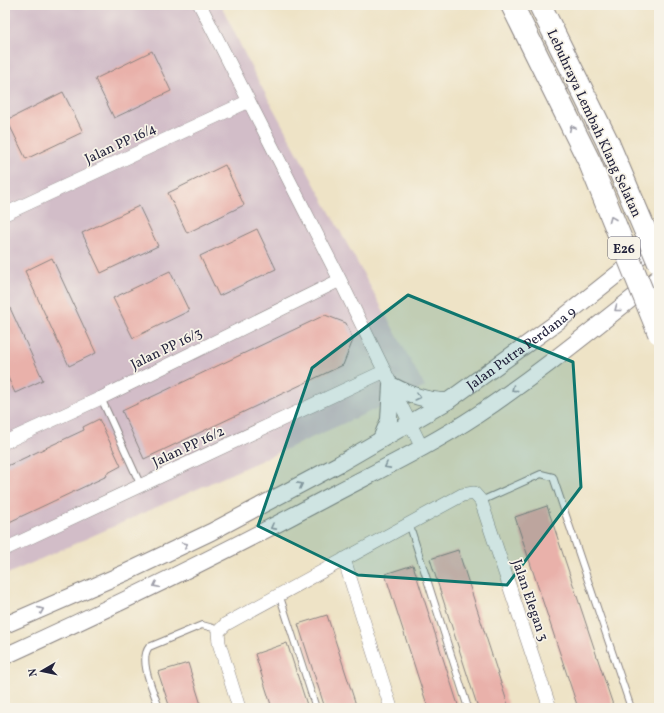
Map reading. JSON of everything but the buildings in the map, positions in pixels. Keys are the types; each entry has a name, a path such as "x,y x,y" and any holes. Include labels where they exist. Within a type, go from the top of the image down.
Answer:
{"highway":[{"name":"Lebuhraya Lembah Klang Selatan","path":"512,5 590,163 659,333"},
{"name":"Lebuhraya Lembah Klang Selatan","path":"540,5 608,143 659,263"}],"street":[{"path":"200,5 340,280 422,448"},
{"name":"Jalan PP 16/4","path":"5,214 249,101"},
{"name":"Jalan Putra Perdana 9","path":"5,625 127,572 211,532 410,423 448,400 556,323 659,241"},
{"name":"Jalan Putra Perdana 9","path":"5,656 78,623 262,532 422,448 511,392 659,277"},
{"name":"Jalan PP 16/3","path":"5,442 101,398 340,280"},
{"path":"388,378 413,396 432,401 448,400"},
{"path":"378,441 388,420 388,378"},
{"name":"Jalan PP 16/2","path":"5,549 141,486 388,378"},
{"path":"240,708 219,643 218,632 239,616 462,495 474,493 481,501"},
{"name":"Jalan Elegan 3","path":"481,501 550,708"},
{"path":"344,559 391,708"}],"lane":[{"path":"101,398 141,486"},
{"path":"481,501 541,474 553,477 631,708"},
{"path":"410,523 468,708"},
{"path":"279,594 316,708"},
{"path":"159,708 144,662 145,652 149,647 202,625 213,628 218,632"}],"highlighted area":[{"path":"408,295 573,362 581,487 507,585 358,575 258,526 312,368"}],"shaded area":[{"path":"5,5 221,5 254,73 425,387 5,575"}]}
